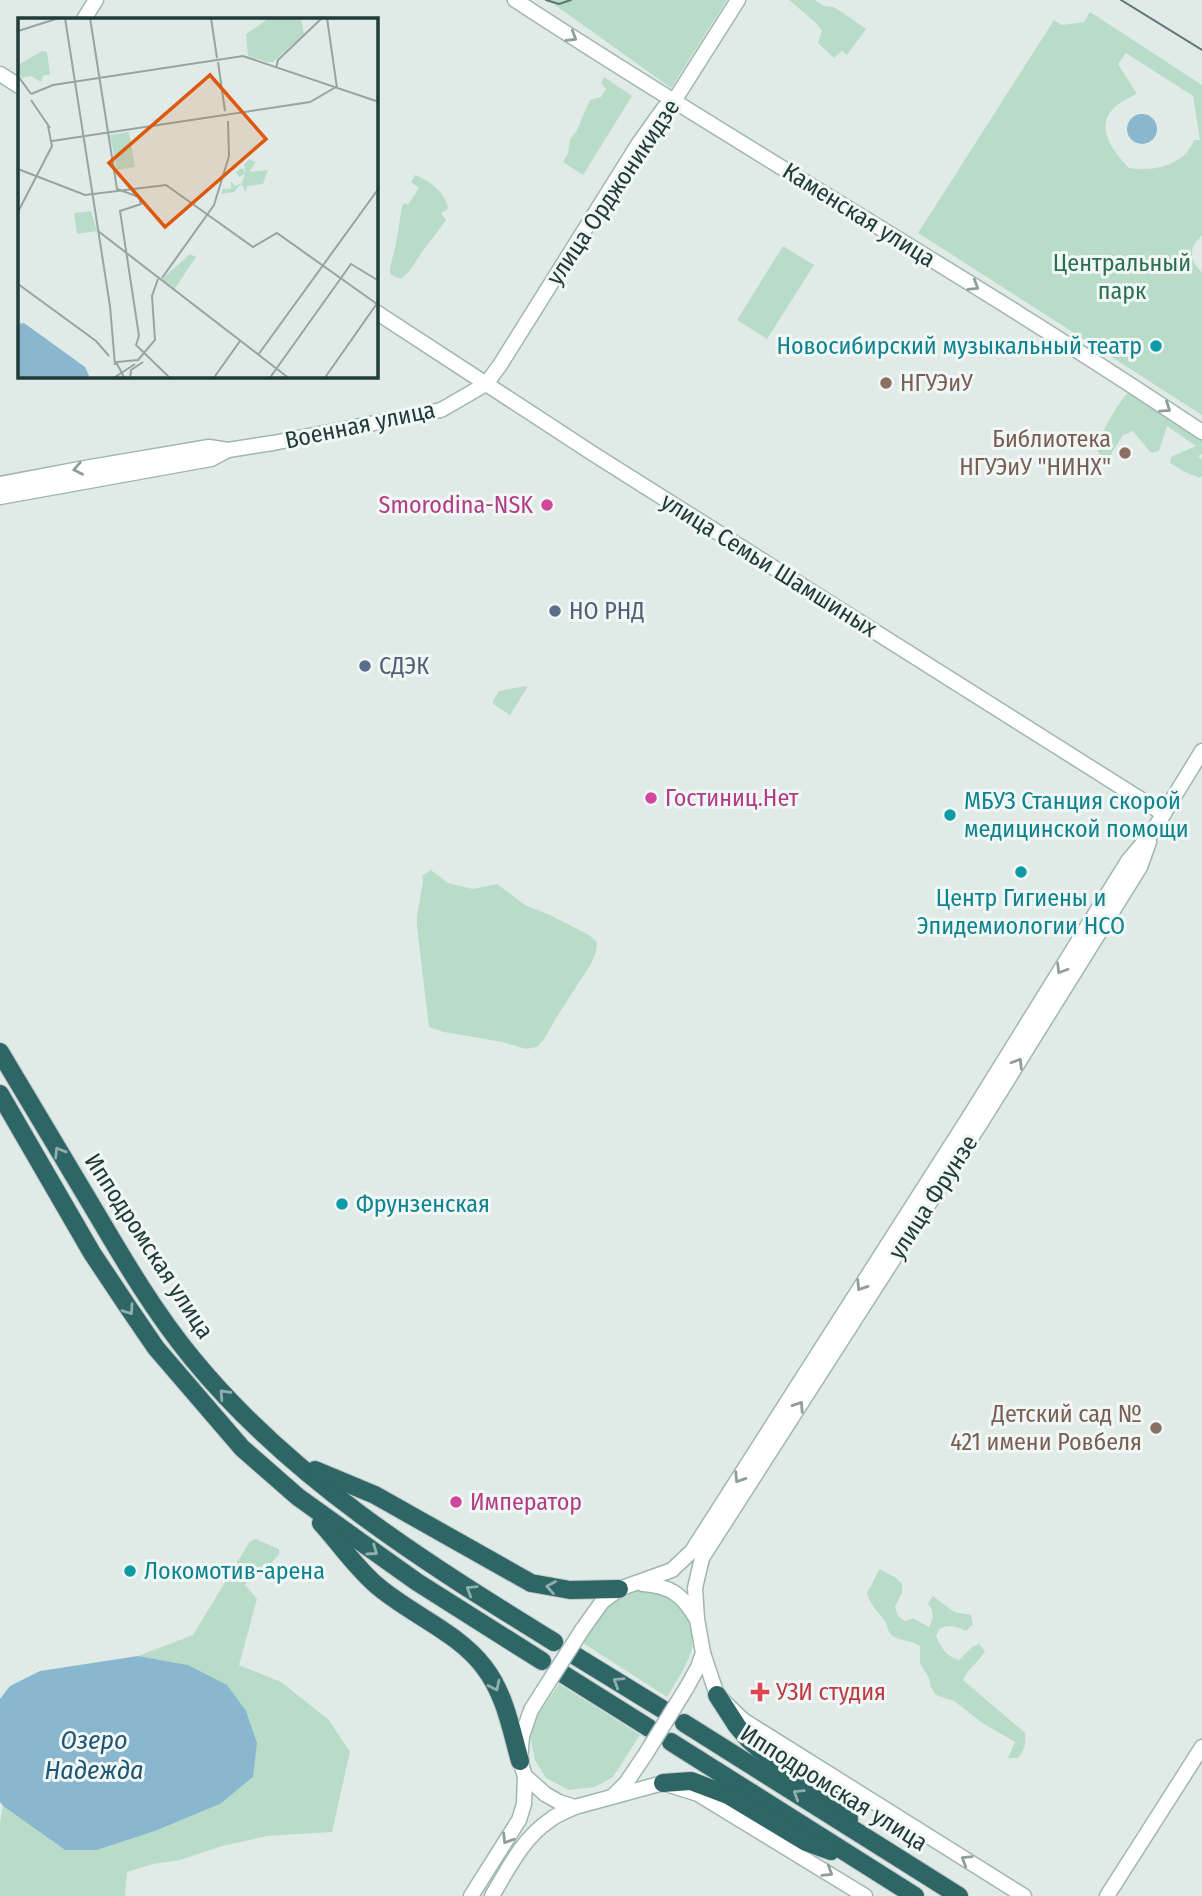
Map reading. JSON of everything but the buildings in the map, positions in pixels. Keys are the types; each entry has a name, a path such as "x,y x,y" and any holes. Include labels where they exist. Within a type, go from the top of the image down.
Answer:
{"highway":[{"name":"Ипподромская улица","path":"0,1052 131,1271 184,1348 214,1383 272,1442 376,1528 554,1642"},
{"name":"Ипподромская улица","path":"0,1094 92,1253 156,1348 242,1448 298,1497 417,1582 542,1661"},
{"path":"289,1457 393,1504 531,1583 570,1590 619,1589"},
{"path":"298,1497 374,1583 477,1657 498,1691 523,1769"},
{"path":"574,1655 662,1709"},
{"path":"563,1674 649,1728"},
{"path":"717,1695 748,1739 829,1796 866,1837"},
{"name":"Ипподромская улица","path":"684,1723 959,1896"},
{"name":"Ипподромская улица","path":"671,1742 915,1896"},
{"path":"663,1783 691,1781 728,1795 806,1842 858,1859"}],"main road":[{"path":"84,18 96,0"},
{"name":"Каменская улица","path":"515,0 674,102 1101,366 1202,432"},
{"name":"улица Орджоникидзе","path":"486,384 639,143 664,108 674,102 738,0"},
{"path":"0,74 18,85"},
{"name":"улица Семьи Шамшиных","path":"378,313 935,671 1164,814"},
{"name":"Военная улица","path":"0,497 211,458 228,450 441,410 486,384"},
{"name":"Военная улица","path":"0,484 209,447 228,450"},
{"name":"улица Фрунзе","path":"697,1555 982,1121 1140,867 1153,831 1202,751"},
{"path":"471,1896 519,1819 524,1804 522,1736 531,1710 582,1630 602,1602 619,1589 672,1570 697,1555"},
{"path":"697,1555 697,1619 703,1653 717,1695 743,1720 1024,1896"},
{"path":"638,1583 659,1585 676,1592 697,1619"},
{"path":"613,1796 645,1755 687,1687 703,1653"},
{"path":"1107,1896 1202,1746"},
{"path":"523,1769 545,1794 575,1807"},
{"path":"492,1896 532,1834 550,1819 575,1807 663,1783 698,1794 865,1896"}],"green space":[{"path":"548,0 727,0 671,88"},
{"path":"789,0 815,0 842,12 866,29 847,55 842,51 834,58 818,43 822,31 816,23"},
{"name":"Центральный парк","path":"1090,12 1202,85 1202,236 1194,245 1192,254 1202,272 1202,415 918,233 1054,20 1062,25 1084,22","holes":["1126,53 1193,96 1200,140 1194,140 1184,155 1168,165 1148,169 1129,168 1106,133 1108,117 1115,107 1137,94 1118,64"]},
{"path":"604,77 632,96 583,175 563,162 568,153 570,139 576,132 590,100 601,97 606,89 601,83"},
{"path":"415,175 436,188 447,203 448,209 441,213 446,220 401,279 390,273 390,268 402,207 404,203 408,205 419,188 411,182"},
{"path":"783,246 814,265 767,339 737,320"},
{"path":"1129,392 1202,438 1202,454 1198,456 1202,459 1200,478 1170,463 1171,457 1196,446 1167,426 1159,451 1151,453 1133,431 1123,435 1106,462 1096,449 1110,419"},
{"path":"526,686 510,715 493,704 499,691"},
{"path":"431,870 448,883 473,889 497,884 525,905 589,935 597,942 591,964 537,1047 526,1049 429,1027 417,916 422,876"},
{"path":"255,1539 279,1549 279,1554 265,1570 249,1578 245,1585 257,1599 239,1665 281,1682 328,1719 350,1752 332,1832 267,1836 127,1872 125,1896 0,1896 0,1822 3,1806 65,1850 97,1850 155,1831 220,1804 253,1777 188,1665 138,1656 193,1635 247,1546"},
{"path":"880,1569 902,1584 902,1593 895,1607 898,1616 905,1621 913,1618 929,1627 933,1615 928,1603 933,1596 954,1612 971,1615 973,1624 966,1631 953,1626 944,1627 940,1628 936,1636 947,1654 959,1660 979,1644 985,1651 963,1680 1025,1733 1024,1746 1018,1758 1008,1758 1015,1742 984,1724 954,1701 936,1695 920,1663 920,1646 896,1638 890,1633 867,1592"},
{"path":"639,1590 659,1592 670,1597 683,1609 691,1625 691,1652 667,1697 583,1643 615,1600"},
{"path":"559,1684 640,1735 613,1777 595,1787 569,1790 546,1778 535,1760 530,1737 539,1713"}],"water":[{"path":"1142,114 1153,118 1157,129 1153,140 1142,144 1131,140 1127,129 1131,118"},
{"name":"Озеро Надежда","path":"138,1656 188,1665 227,1685 246,1711 257,1743 253,1777 220,1804 155,1831 97,1850 65,1850 0,1802 0,1699 10,1686 40,1671"}],"tram line":[{"path":"546,0 559,4 571,0"},
{"path":"1121,0 1202,50"}],"place":[{"name":"Новосибирский музыкальный театр","path":"1156,346"},
{"name":"НГУЭиУ","path":"886,383"},
{"name":"Библиотека НГУЭиУ \"НИНХ\"","path":"1125,453"},
{"name":"Smorodina-NSK","path":"547,505"},
{"name":"НО РНД","path":"555,611"},
{"name":"СДЭК","path":"365,666"},
{"name":"Гостиниц.Нет","path":"651,798"},
{"name":"МБУЗ Станция скорой медицинской помощи","path":"950,815"},
{"name":"Центр Гигиены и Эпидемиологии НСО","path":"1021,872"},
{"name":"Фрунзенская","path":"342,1204"},
{"name":"Детский сад № 421 имени Ровбеля","path":"1156,1428"},
{"name":"Император","path":"456,1502"},
{"name":"Локомотив-арена","path":"130,1571"},
{"name":"УЗИ студия","path":"760,1692"}]}
